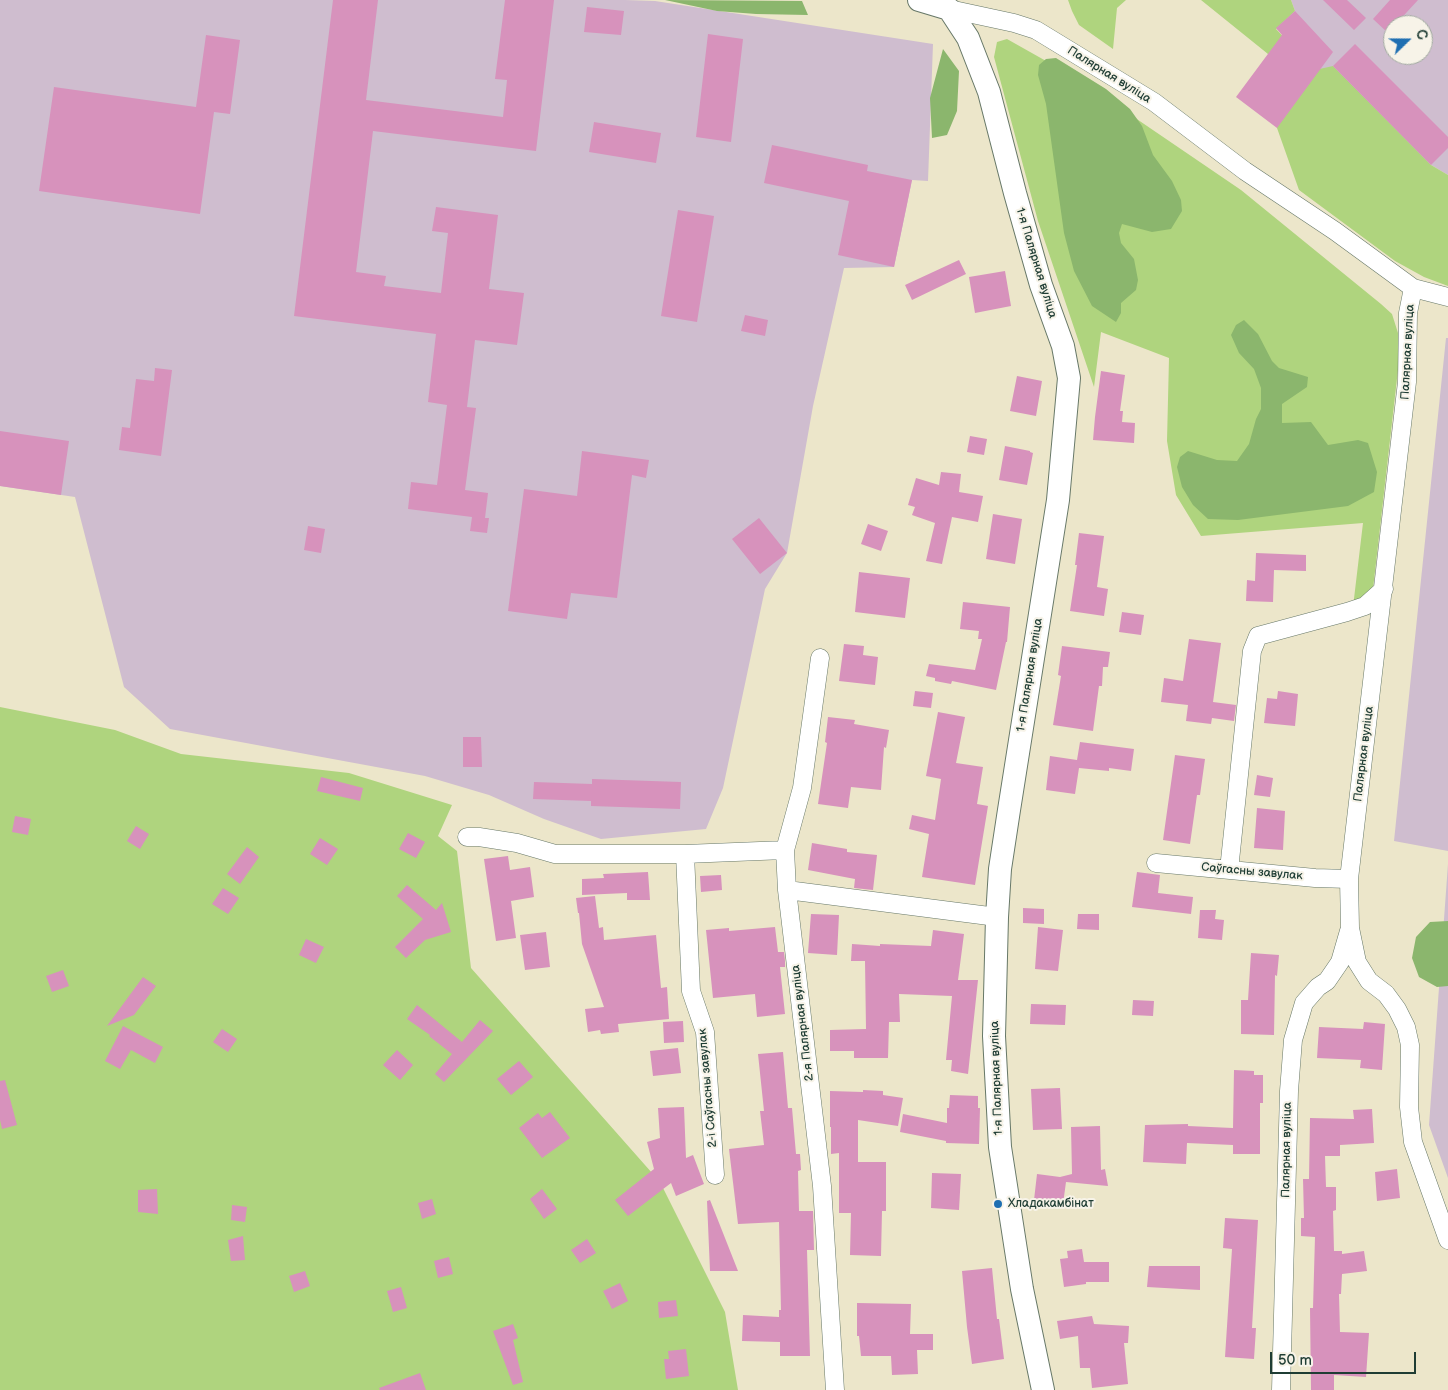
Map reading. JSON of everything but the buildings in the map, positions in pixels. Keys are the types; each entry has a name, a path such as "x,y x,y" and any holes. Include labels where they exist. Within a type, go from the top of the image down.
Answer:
{"street":[{"path":"921,0 949,9"},
{"name":"Палярная вуліца","path":"949,9 1014,23 1043,34 1154,102 1245,171 1335,232 1412,288 1408,313 1407,382 1349,878 1350,928 1357,962 1369,981 1386,994 1397,1009 1406,1027 1410,1045 1409,1107 1413,1142 1448,1240"},
{"name":"1-я Палярная вуліца","path":"949,9 968,38 989,92 1041,284 1063,346 1068,378 1058,500 1000,869 994,1036 1000,1147 1022,1289 1043,1390"},
{"path":"1412,288 1448,297"},
{"path":"1229,870 1252,651 1258,636 1365,606 1384,589"},
{"name":"2-я Палярная вуліца","path":"820,658 802,788 785,850 787,890 822,1186 835,1390"},
{"path":"467,837 517,843 556,854 685,854 785,850"},
{"name":"2-і Саўгасны завулак","path":"685,854 690,992 705,1032 715,1175"},
{"name":"Саўгасны завулак","path":"1156,863 1315,878 1349,878"},
{"path":"787,890 997,918"},
{"name":"Палярная вуліца","path":"1281,1390 1288,1091 1293,1040 1304,1003 1318,987 1327,981 1340,962 1350,928"}],"shaded area":[{"path":"0,0 655,1 933,44 928,181 912,180 894,267 844,268 813,406 787,553 765,589 723,788 706,829 601,839 544,819 489,795 425,776 170,729 124,687 75,497 0,486"},
{"path":"1291,0 1448,0 1448,175 1431,165 1315,70 1276,28 1295,11"},
{"path":"1446,338 1448,338 1448,851 1394,841"},
{"path":"1448,864 1448,1178 1429,1125"}],"green space":[{"path":"665,0 802,1 808,15 717,11"},
{"path":"1068,0 1126,0 1117,8 1113,49 1079,25"},
{"path":"1201,0 1291,0 1295,11 1276,29 1315,70 1333,66 1431,165 1448,175 1448,286 1424,277 1395,261 1299,190 1277,128 1268,54"},
{"path":"1007,39 1078,79 1241,190 1392,314 1398,333 1399,361 1373,589 1353,607 1363,523 1201,536 1176,495 1167,441 1169,358 1101,332 1094,387 1038,221 994,57 997,42"},
{"path":"943,49 959,71 957,111 947,135 932,138 930,98"},
{"path":"1056,58 1106,89 1130,109 1142,126 1153,155 1172,181 1181,200 1182,211 1171,229 1152,232 1122,224 1119,233 1121,243 1134,259 1138,280 1136,290 1121,303 1121,313 1116,322 1092,306 1074,271 1064,233 1046,104 1038,75 1039,65 1046,59"},
{"path":"1244,320 1258,334 1272,361 1279,368 1308,377 1307,387 1282,404 1282,423 1311,422 1328,445 1358,440 1368,443 1377,472 1374,492 1348,506 1238,520 1208,519 1193,505 1182,487 1177,467 1180,457 1188,451 1217,460 1237,461 1249,444 1261,409 1261,388 1254,369 1239,353 1231,335 1236,325"},
{"path":"0,707 115,730 181,754 349,773 452,805 438,836 457,851 471,968 660,1182 725,1312 738,1390 0,1390"},
{"path":"1448,921 1448,986 1437,987 1419,977 1412,958 1416,937 1430,922"}],"place":[{"name":"Хладакамбінат","path":"998,1204"}]}
